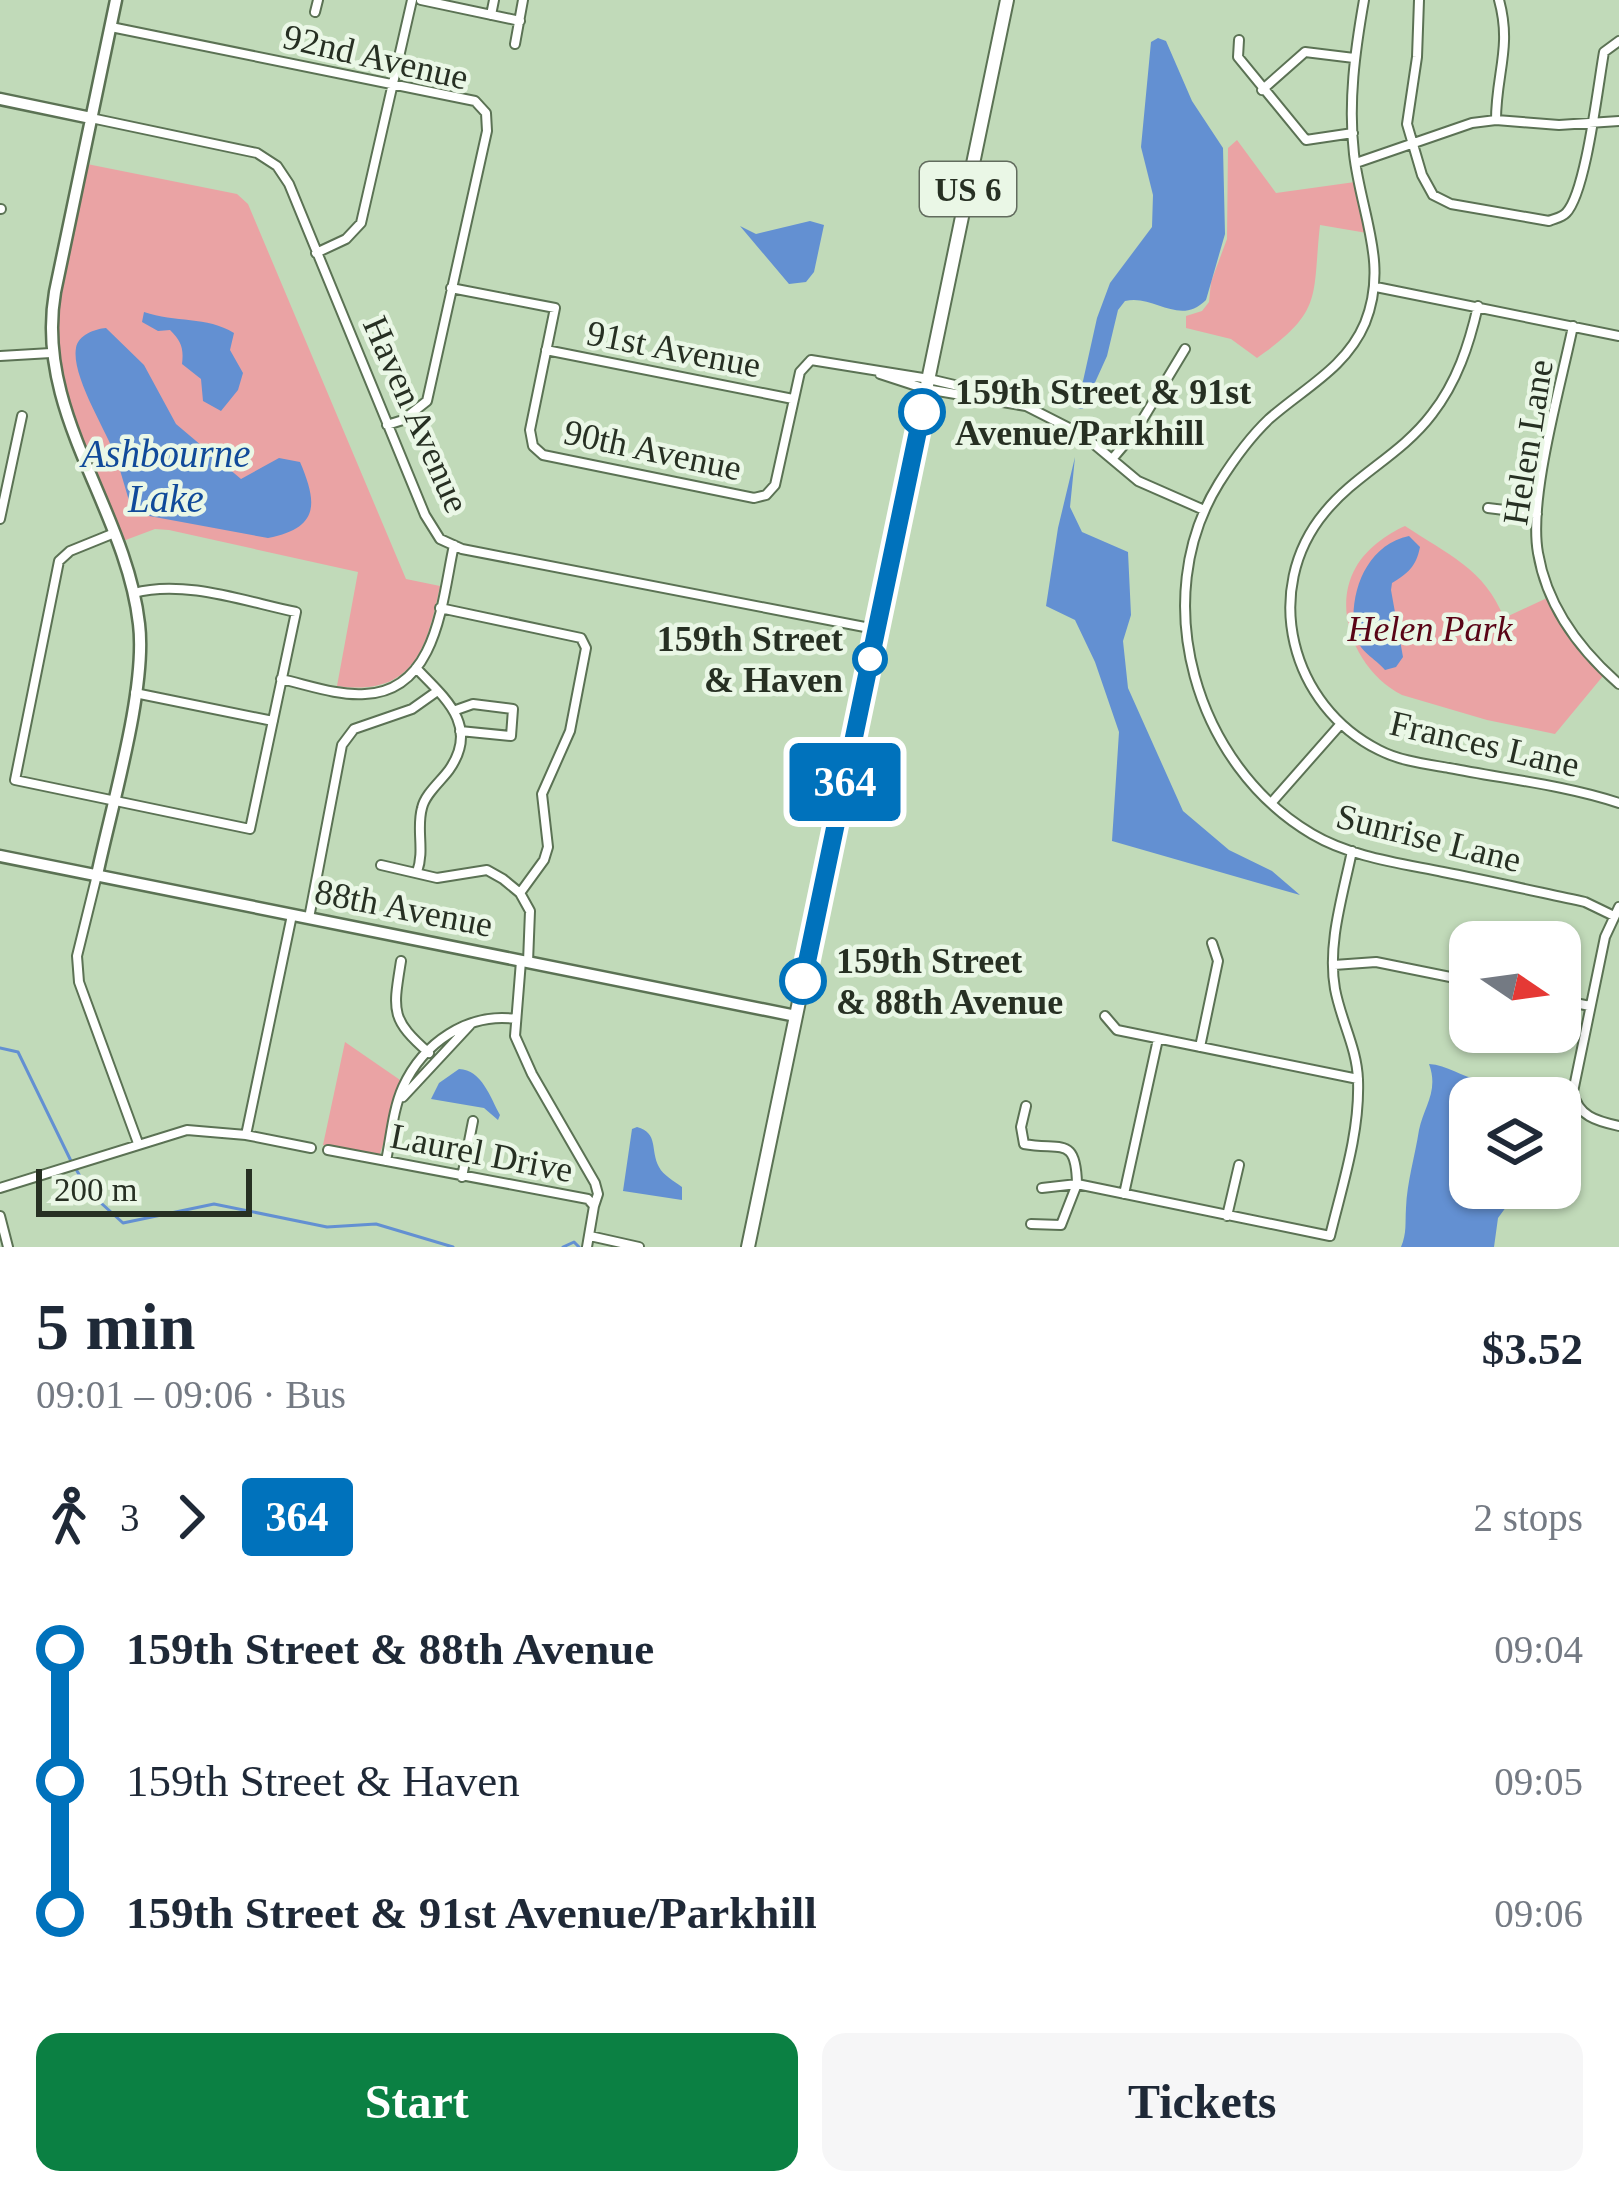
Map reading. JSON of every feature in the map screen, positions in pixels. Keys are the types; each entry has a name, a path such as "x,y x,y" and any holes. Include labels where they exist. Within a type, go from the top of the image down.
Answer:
{"main road":[{"name":"US 6","path":"748,1247 1007,0"}],"street":[{"path":"116,0 55,292 51,353 60,394 140,625 135,693 77,956 79,982 138,1143"},
{"path":"315,12 318,0"},
{"path":"316,254 346,239 361,223 416,0 520,21"},
{"path":"490,15 494,0"},
{"path":"514,44 523,0"},
{"name":"Sunrise Lane","path":"1364,0 1354,58 1353,133 1355,163 1376,250 1376,287 1364,325 1345,357 1245,442 1204,510 1185,582 1188,652 1215,732 1272,802 1311,834 1386,861 1617,911"},
{"path":"1419,0 1407,124 1433,195 1451,204 1549,220 1564,216 1580,180 1604,52 1619,41"},
{"path":"1496,119 1507,44 1498,0"},
{"name":"92nd Avenue","path":"111,27 475,101 485,112 487,131 452,288"},
{"path":"1239,40 1238,57 1306,140 1353,133"},
{"path":"1262,90 1305,52 1354,58"},
{"name":"Haven Avenue","path":"0,99 246,150 268,159 289,184 425,515 440,539 877,629"},
{"path":"1355,163 1496,119 1619,121"},
{"path":"1376,287 1619,336"},
{"path":"388,425 427,401 452,288"},
{"name":"91st Avenue","path":"452,288 555,308 546,350 793,399 800,372 811,361 1026,406 1083,435 1138,481 1204,510"},
{"name":"Frances Lane","path":"1478,306 1457,374 1436,409 1411,440 1324,513 1303,544 1291,586 1289,623 1295,653 1312,692 1340,726 1382,752 1619,802"},
{"name":"Helen Lane","path":"1573,326 1537,514 1538,554 1560,614 1588,655 1619,684"},
{"path":"1113,458 1185,349"},
{"name":"90th Avenue","path":"546,350 530,430 533,446 543,455 754,498 766,495 775,485 793,399"},
{"path":"0,356 51,353"},
{"path":"0,518 22,416"},
{"path":"1488,508 1537,514"},
{"path":"112,534 70,551 59,561 15,781 250,829 296,612 181,590 152,588 132,593"},
{"path":"281,679 365,694 387,690 416,668 431,644 454,545"},
{"path":"440,608 581,638 586,648 570,731 542,794 548,847 520,893"},
{"path":"416,668 456,710 460,731 453,765 422,806 423,844 417,872"},
{"path":"309,918 342,745 354,729 412,709 436,692"},
{"path":"135,693 273,721"},
{"path":"456,710 473,704 513,709 511,736 460,731"},
{"path":"1272,802 1340,726"},
{"path":"1042,1188 1077,1184 1330,1236 1357,1119 1356,1057 1335,989 1334,965 1334,934 1352,851"},
{"name":"88th Avenue","path":"0,856 796,1016"},
{"path":"381,866 437,878 487,870 520,893 530,911 515,1036 595,1183 594,1206"},
{"path":"1617,911 1605,937 1573,1092 1576,1107 1619,1126"},
{"path":"246,1135 292,914"},
{"path":"1200,1048 1218,961 1212,944"},
{"path":"401,961 394,1006 400,1028 433,1056"},
{"path":"1334,965 1376,962 1449,977"},
{"path":"1581,1004 1590,1006"},
{"path":"1105,1016 1118,1030 1158,1040 1358,1079"},
{"path":"386,1161 401,1090 457,1026 476,1020 516,1019"},
{"path":"1124,1194 1158,1040"},
{"path":"1026,1106 1024,1144 1071,1150 1077,1159 1077,1184 1061,1226 1031,1224"},
{"path":"462,1177 473,1121"},
{"path":"0,1188 188,1130 311,1148"},
{"name":"Laurel Drive","path":"328,1150 588,1199 594,1206 588,1242"},
{"path":"1227,1216 1239,1165"},
{"path":"0,1216 8,1247"},
{"path":"588,1242 639,1247"}],"green space":[{"path":"1237,140 1276,193 1355,182 1367,233 1320,225 1311,301 1294,328 1257,358 1231,339 1186,328 1186,316 1202,311 1209,302 1227,239 1228,148"},
{"path":"87,164 237,194 248,204 406,579 440,586 422,648 400,676 384,684 337,686 358,572 169,530 155,529 123,541 76,427 58,356 60,284"},
{"name":"Helen Park","path":"1405,526 1475,575 1504,618 1547,598 1570,640 1603,676 1555,734 1402,695 1362,657 1348,622 1349,585 1365,554"},
{"path":"345,1042 403,1082 380,1154 323,1145"}],"water":[{"path":"1166,41 1192,101 1223,148 1225,234 1206,300 1196,308 1186,311 1125,301 1118,310 1107,356 1083,409 1077,408 1097,318 1110,283 1152,227 1153,195 1141,147 1151,42"},
{"path":"810,221 824,225 814,272 806,282 789,284 740,226 756,234"},
{"path":"144,312 213,324 234,333 230,350 243,373 238,390 221,411 203,401 201,379 182,364 177,338 170,330 158,331 142,322"},
{"name":"Ashbourne Lake","path":"106,328 144,365 176,424 241,479 279,458 300,462 310,490 305,521 268,538 133,513 116,457 76,360 80,340"},
{"path":"1075,457 1070,507 1082,532 1128,552 1131,615 1123,641 1128,688 1183,811 1229,850 1272,871 1300,895 1112,841 1119,732 1075,620 1046,606"},
{"path":"1409,536 1420,547 1418,554 1391,590 1403,657 1396,667 1385,670 1357,640 1354,603 1371,560 1381,549"},
{"path":"1429,1064 1470,1077 1449,1077 1449,1209 1505,1209 1498,1218 1494,1247 1401,1247 1411,1169 1432,1074"},
{"path":"459,1069 474,1074 484,1086 500,1115 498,1120 484,1108 431,1099 439,1083"},
{"path":"637,1127 651,1138 661,1170 682,1187 682,1200 623,1191 632,1129"}],"waterway":[{"path":"0,1048 18,1052 71,1161"},
{"path":"77,1171 90,1193 123,1223 214,1204 327,1227 376,1224 453,1247"},
{"path":"563,1247 574,1242 579,1247"}],"bus line":[{"name":"364","path":"803,981 922,412"}],"place":[{"name":"159th Street & 91st Avenue/Parkhill","path":"922,412"},
{"name":"159th Street & Haven","path":"870,659"},
{"name":"159th Street & 88th Avenue","path":"803,981"}]}
